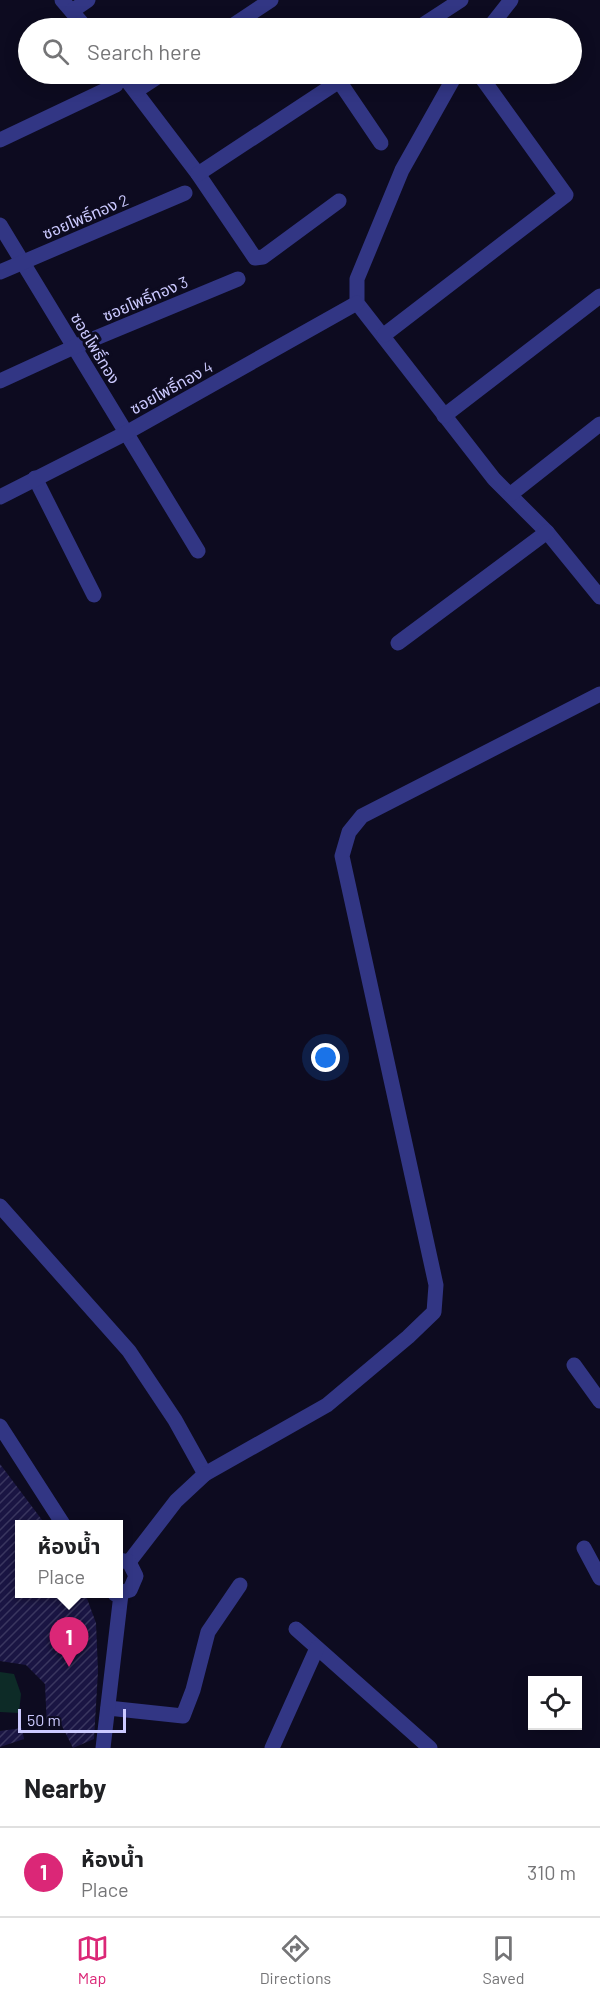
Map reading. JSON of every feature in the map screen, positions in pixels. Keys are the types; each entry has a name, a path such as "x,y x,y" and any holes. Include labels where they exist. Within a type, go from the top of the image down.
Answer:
{"street":[{"path":"78,18 67,5 88,0"},
{"path":"244,18 271,0"},
{"path":"433,18 461,0"},
{"path":"497,18 511,0"},
{"path":"0,140 109,84"},
{"path":"126,84 136,91 198,174 255,258 263,256 339,201"},
{"path":"136,91 147,84"},
{"path":"198,174 333,84"},
{"path":"348,84 381,143"},
{"path":"450,84 402,170 357,279 357,303 494,479 548,532 600,597"},
{"path":"384,335 566,195 486,84"},
{"name":"ซอยโพธิ์ทอง 2","path":"0,272 185,193"},
{"name":"ซอยโพธิ์ทอง","path":"0,225 198,551"},
{"name":"ซอยโพธิ์ทอง 3","path":"0,381 74,347 238,279"},
{"path":"444,416 600,296"},
{"name":"ซอยโพธิ์ทอง 4","path":"0,496 126,432 357,303"},
{"path":"511,494 600,424"},
{"path":"35,478 94,595"},
{"path":"398,643 548,532"},
{"path":"123,1592 130,1590 136,1581 135,1571 124,1561 176,1501 205,1474 327,1405 408,1337 434,1312 435,1285 342,856 349,832 362,816 600,694"},
{"path":"0,1206 129,1351 175,1420 205,1474"},
{"path":"574,1365 600,1401"},
{"path":"0,1426 60,1520"},
{"path":"584,1548 600,1578"},
{"path":"108,1708 183,1716 193,1690 208,1632 240,1585"},
{"path":"103,1748 118,1598"},
{"path":"296,1629 430,1748"},
{"path":"272,1748 317,1648"}],"green space":[{"path":"0,1672 14,1674 21,1694 19,1713 0,1712"}],"building":[{"path":"0,1464 42,1520 15,1520 15,1598 87,1598 96,1623 98,1671 94,1739 73,1748 61,1724 47,1728 45,1684 26,1665 0,1661"},
{"path":"22,1728 24,1739 0,1747 0,1731"}],"place":[{"name":"ห้องน้ำ","path":"69,1667"}]}
